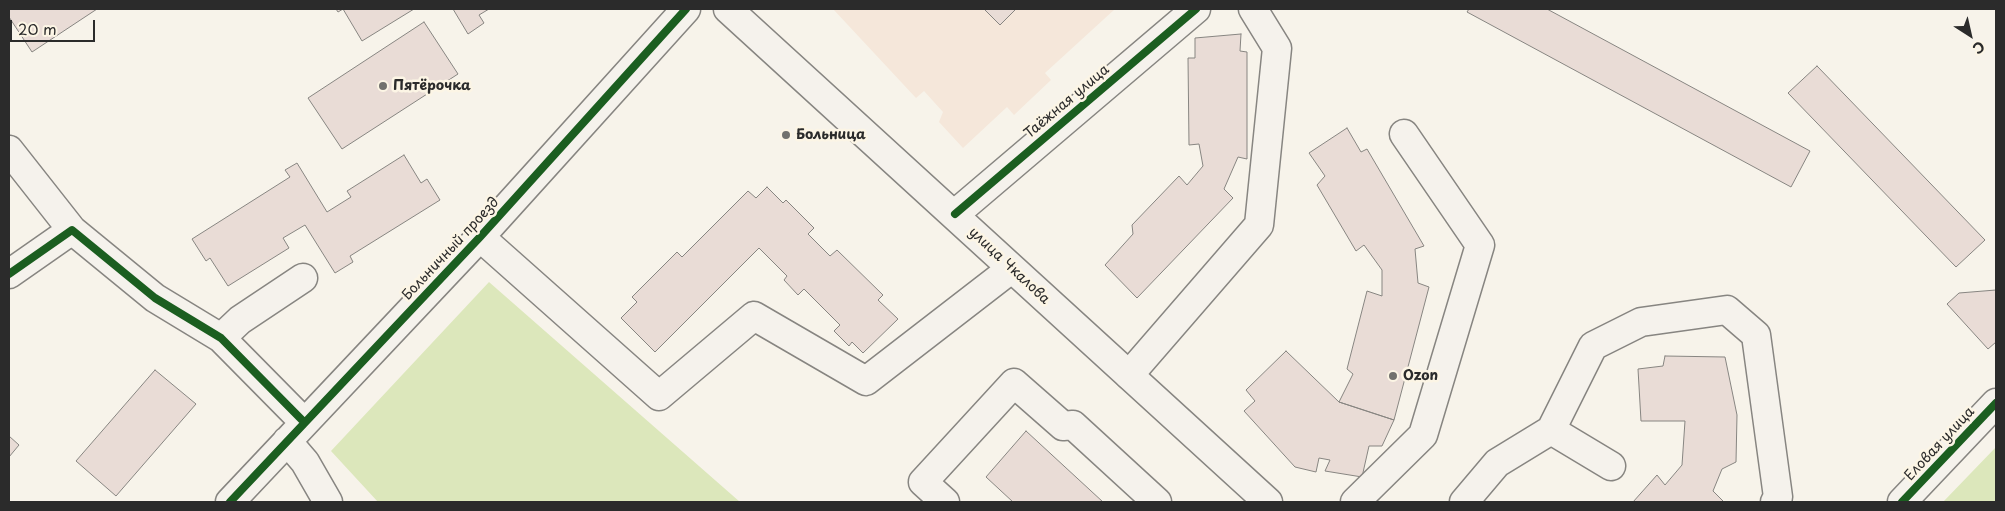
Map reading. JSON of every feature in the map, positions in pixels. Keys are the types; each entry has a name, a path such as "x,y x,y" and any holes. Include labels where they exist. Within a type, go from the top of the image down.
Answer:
{"street":[{"name":"Больничный проезд","path":"230,502 480,238 686,9"},
{"name":"улица Чкалова","path":"728,9 1268,502"},
{"path":"1129,375 1259,225 1277,48 1253,9"},
{"name":"Таёжная улица","path":"954,214 1190,12"},
{"path":"1355,502 1423,435 1480,245 1404,134"},
{"path":"9,150 72,230 155,298 221,338 295,432 305,462 328,502"},
{"path":"9,274 72,230"},
{"path":"480,238 659,396 754,316 866,381 1011,269"},
{"path":"221,338 240,320 303,278"},
{"path":"1464,502 1497,463 1552,430 1593,346 1641,322 1726,310 1756,336 1778,497 1775,502"},
{"path":"945,502 923,482 1014,383 1063,426 1073,425 1157,502"},
{"name":"Еловая улица","path":"1902,502 1996,403"},
{"path":"1552,430 1612,466"}],"shaded area":[{"path":"833,9 1115,9 1045,73 1051,80 1014,115 1007,107 963,148 939,122 943,112 924,91 916,98"}],"green space":[{"path":"489,282 740,502 378,502 331,451"},
{"path":"1996,447 1996,502 1943,502"}],"building":[{"path":"9,9 97,9 32,52 9,17"},
{"path":"343,9 414,9 362,41"},
{"path":"453,9 489,9 479,15 484,23 468,34"},
{"path":"984,9 1016,9 1000,25"},
{"path":"1469,9 1547,9 1810,151 1791,187 1467,12"},
{"name":"Пятёрочка","path":"424,22 458,74 342,149 308,98"},
{"path":"1241,34 1240,51 1247,52 1247,159 1238,157 1224,189 1233,198 1137,298 1105,265 1133,234 1132,225 1179,176 1187,185 1203,166 1199,144 1189,145 1188,58 1195,58 1195,38"},
{"path":"1817,66 1985,240 1956,267 1788,93"},
{"path":"1347,128 1361,152 1367,149 1424,246 1415,249 1418,283 1429,287 1394,420 1339,402 1353,374 1347,369 1367,291 1382,296 1382,270 1364,245 1356,251 1317,185 1325,176 1309,153"},
{"path":"404,155 421,183 427,179 440,200 350,256 353,262 335,273 305,225 283,238 289,248 228,286 210,258 206,261 192,239 290,177 285,170 297,163 327,212 351,197 347,191"},
{"path":"767,187 783,203 786,200 814,228 808,234 830,256 837,250 883,295 878,300 898,319 863,353 852,342 849,346 834,331 840,325 804,289 798,295 784,280 787,276 759,248 655,352 621,318 637,302 632,297 677,252 682,257 748,191 756,198"},
{"path":"1996,290 1996,342 1988,349 1947,304 1959,293"},
{"path":"1286,351 1339,402 1394,420 1382,446 1369,446 1362,477 1325,471 1330,460 1319,458 1316,472 1295,467 1244,411 1255,401 1246,390"},
{"path":"1665,356 1725,357 1737,415 1736,462 1722,469 1713,491 1724,502 1633,502 1657,475 1665,485 1682,465 1685,421 1641,421 1638,369 1663,366"},
{"path":"155,370 196,404 116,496 76,461"},
{"path":"1026,431 1103,502 1013,502 986,477"},
{"path":"9,436 19,445 9,457"}],"cycle path":[{"path":"230,502 480,237 686,9"},
{"path":"955,214 1196,9"},
{"path":"9,274 72,230 155,298 221,338 304,422"},
{"path":"1902,502 1996,403"}],"place":[{"name":"Пятёрочка","path":"383,86"},
{"name":"Больница","path":"786,135"},
{"name":"Ozon","path":"1393,376"}]}
